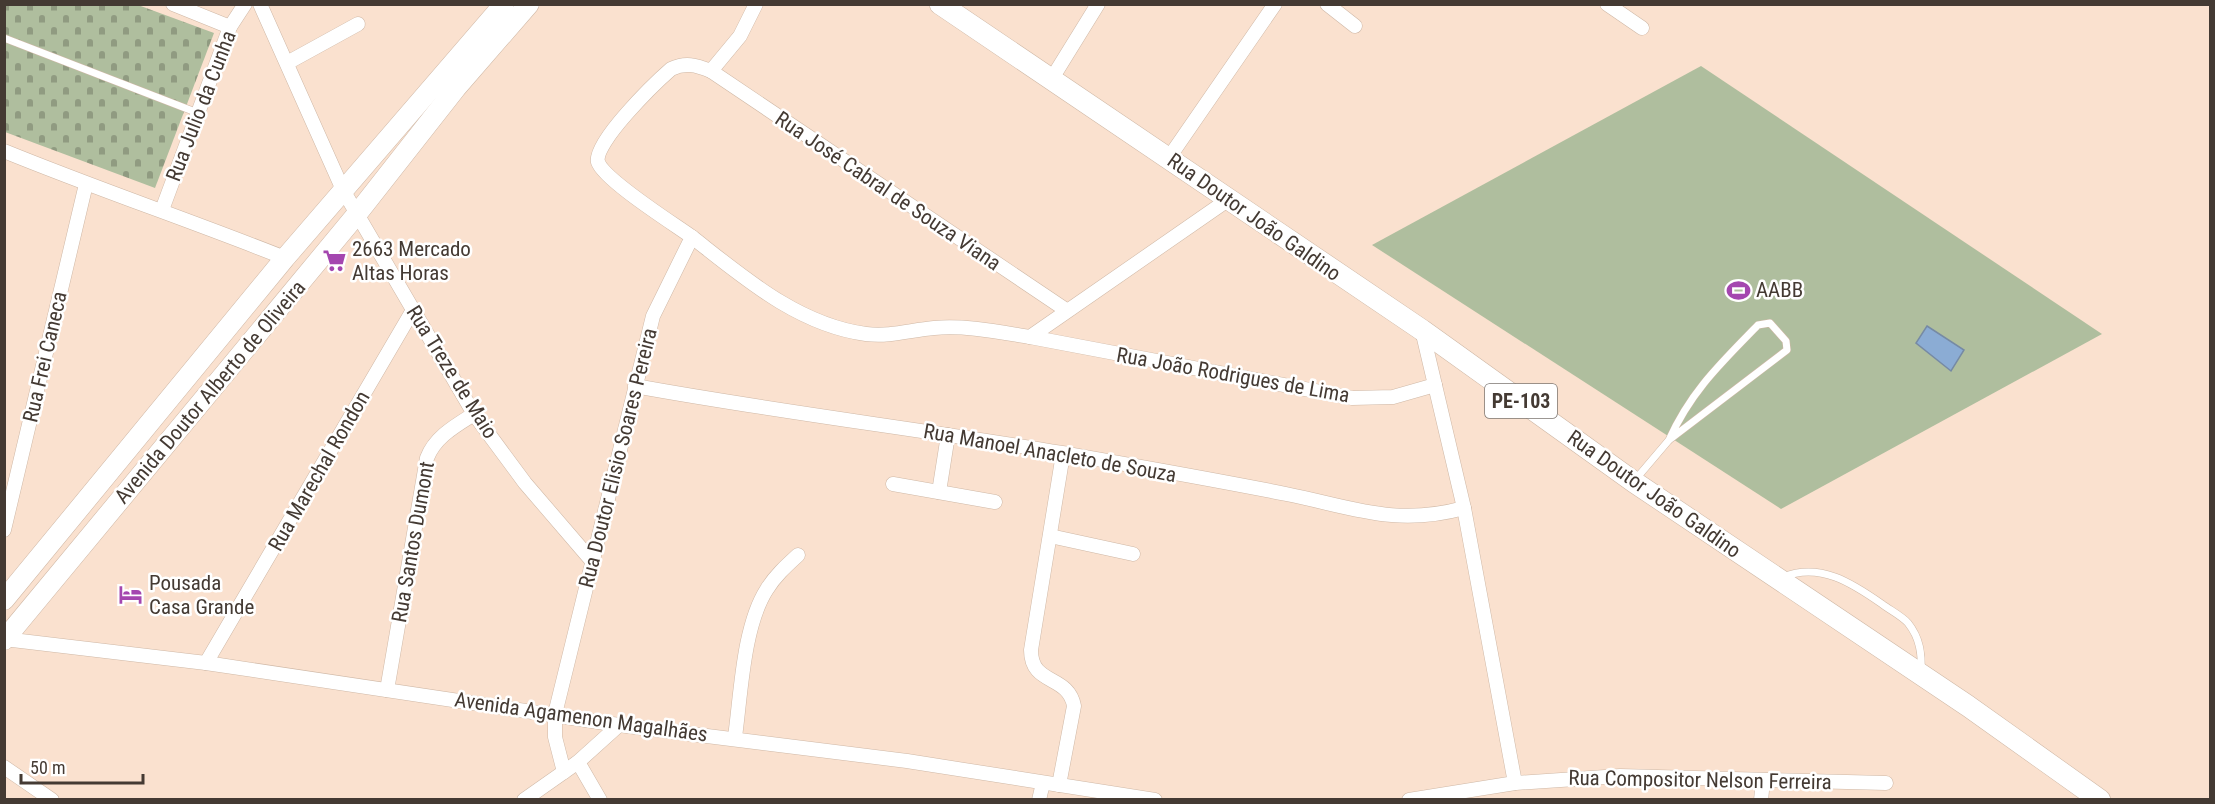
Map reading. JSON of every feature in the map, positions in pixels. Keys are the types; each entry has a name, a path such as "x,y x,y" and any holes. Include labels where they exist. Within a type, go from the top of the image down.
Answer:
{"main road":[{"name":"Rua Doutor João Galdino","path":"940,4 1229,199 1359,290 1422,330 1634,482 1921,675 2100,800"}],"street":[{"path":"172,4 230,27"},
{"name":"Rua Julio da Cunha","path":"162,210 230,27 245,4"},
{"name":"Rua Treze de Maio","path":"260,4 343,190 474,414 525,483 592,561"},
{"name":"Avenida Doutor Alberto de Oliveira","path":"5,639 357,214 504,4"},
{"name":"Avenida Doutor Alberto de Oliveira","path":"5,597 343,190 529,4"},
{"path":"692,237 608,176 598,161 598,153 602,144 671,69 680,64 690,64 711,71 740,36 756,4"},
{"path":"1052,80 1098,4"},
{"path":"1168,159 1275,4"},
{"path":"1327,4 1356,26"},
{"path":"1607,4 1642,28"},
{"path":"287,63 358,24"},
{"name":"Rua José Cabral de Souza Viana","path":"711,71 1066,310"},
{"path":"4,151 285,258"},
{"name":"Rua Frei Caneca","path":"4,530 86,184"},
{"path":"1030,337 1229,199"},
{"name":"Rua João Rodrigues de Lima","path":"692,237 746,280 798,312 842,329 883,335 934,328 954,328 1030,337 1352,398 1393,397 1435,386"},
{"name":"Rua Doutor Elisio Soares Pereira","path":"564,772 555,737 555,714 653,316 692,237"},
{"name":"Rua Marechal Rondon","path":"206,663 413,310"},
{"path":"1422,330 1464,508 1515,783"},
{"name":"Rua Manoel Anacleto de Souza","path":"635,386 744,406 1063,453 1288,494 1391,516 1417,517 1464,508"},
{"name":"Rua Santos Dumont","path":"387,690 427,458 431,447 440,438 474,414"},
{"path":"939,492 948,435"},
{"path":"1059,785 1074,706 1072,694 1067,688 1039,674 1030,660 1063,453"},
{"path":"892,484 995,502"},
{"path":"1050,536 1133,554"},
{"path":"735,737 747,653 756,613 766,591 798,555"},
{"name":"Avenida Agamenon Magalhães","path":"5,639 206,663 619,724 735,737 1155,800"},
{"path":"524,800 578,762 619,724"},
{"path":"578,762 600,800"},
{"path":"4,767 52,800"},
{"name":"Rua Compositor Nelson Ferreira","path":"1409,800 1465,795 1515,783 1620,776 1886,783"},
{"path":"1761,800 1763,781"},
{"path":"1039,800 1043,783"}],"lane":[{"path":"4,38 198,113"},
{"path":"1634,482 1669,440 1787,350 1786,341 1770,323 1758,325 1705,379 1682,412 1669,440"},
{"path":"1778,579 1798,571 1829,574 1878,601 1908,622 1917,638 1922,654 1921,675"}],"green space":[{"path":"4,5 138,5 214,33 155,188 5,132"},
{"name":"AABB","path":"1701,66 2102,334 1781,509 1372,245"}],"water":[{"path":"1927,326 1964,350 1951,371 1916,343"}],"place":[{"name":"2663 Mercado Altas Horas","path":"334,261"},
{"name":"AABB","path":"1738,290"},
{"name":"Pousada Casa Grande","path":"131,595"}]}
